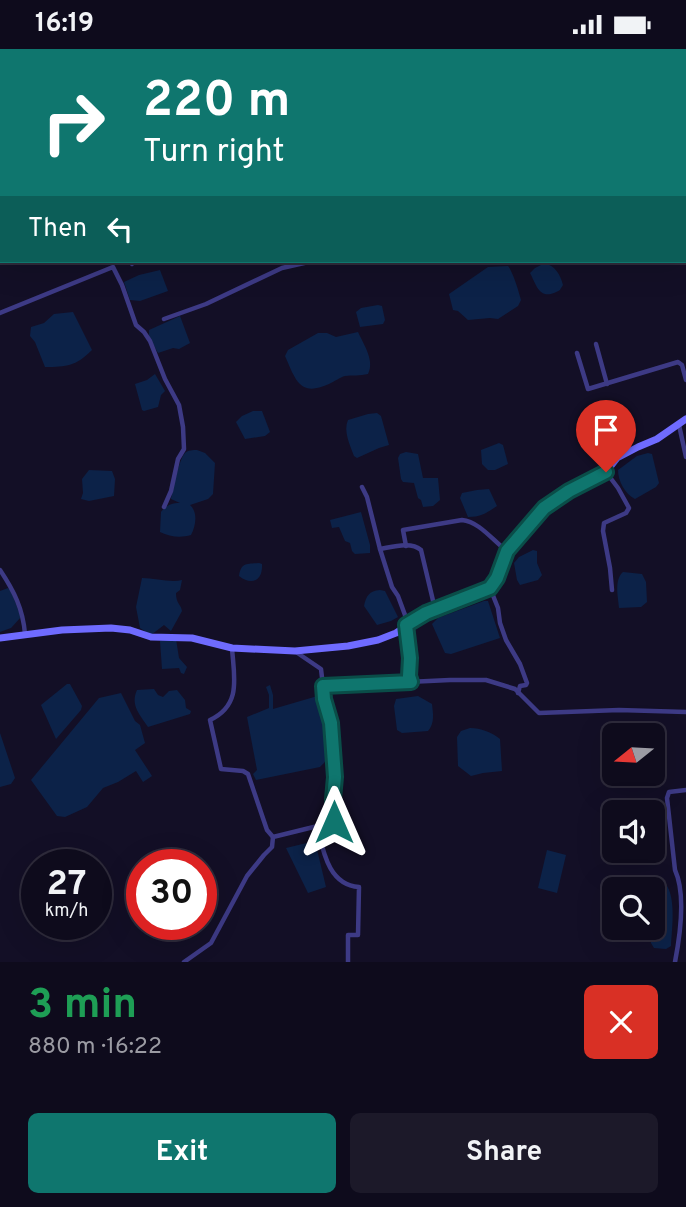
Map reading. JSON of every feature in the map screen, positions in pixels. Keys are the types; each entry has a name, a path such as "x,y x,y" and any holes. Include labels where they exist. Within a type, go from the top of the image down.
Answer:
{"street":[{"path":"164,319 206,304 282,268 304,263"},
{"path":"0,313 113,267 136,325 150,341 179,405 184,449 178,459 171,491 164,507"},
{"path":"596,344 607,384"},
{"path":"577,353 588,389 678,362 682,365 686,380"},
{"path":"0,638 62,630 111,628 151,637 192,638 232,648 295,652 378,640 396,633 436,609 490,588 497,578 507,551 544,508 569,491 606,472 617,458 657,439 686,419"},
{"path":"678,425 686,457"},
{"path":"606,472 629,508 626,513 604,523 612,590"},
{"path":"362,487 391,587 398,596 405,615 411,682"},
{"path":"405,546 403,530 462,520 477,525 507,551"},
{"path":"380,549 417,546 421,550 436,609"},
{"path":"0,570 17,598 25,634"},
{"path":"490,588 506,640 527,683 520,686 518,692"},
{"path":"184,962 211,943 247,876 272,847 273,837 267,830 248,774 221,769 212,733 210,720 219,716 233,696 232,648"},
{"path":"273,837 334,822 335,777 331,723 324,699 321,669 295,652"},
{"path":"323,686 486,680 514,689 539,713 686,712"},
{"path":"676,962 680,889 672,853 667,798 669,792 686,790"},
{"path":"317,826 328,865 337,877 351,886 359,887 358,935 348,935 348,962"}],"water":[{"path":"545,263 557,271 560,277 563,285 559,291 549,294 541,292 530,273"},
{"path":"508,266 521,300 518,306 498,319 468,320 453,310 449,294 488,267"},
{"path":"160,270 168,291 140,301 130,300 124,282"},
{"path":"382,306 385,320 383,324 360,327 356,312 361,308"},
{"path":"73,312 92,350 71,365 45,367 30,336 31,327 44,323 54,314"},
{"path":"180,316 190,343 179,349 173,348 158,353 149,337 149,330"},
{"path":"358,332 369,358 368,374 345,376 319,388 311,389 300,384 285,356 288,350 318,333 336,337"},
{"path":"155,374 165,391 158,407 144,411 135,384"},
{"path":"253,411 262,411 270,432 265,436 245,439 236,422"},
{"path":"377,413 381,416 389,445 357,458 348,438 348,420"},
{"path":"499,443 503,445 508,464 488,470 482,464 481,450"},
{"path":"197,450 205,453 215,463 213,494 208,499 190,505 195,519 191,535 176,537 164,534 160,532 161,512 169,505 180,503 171,499 181,461 186,452"},
{"path":"406,452 418,454 423,478 438,478 440,500 433,506 423,507 414,483 403,482 401,479 398,458"},
{"path":"652,454 659,483 635,499 623,487 618,470 637,456"},
{"path":"89,470 112,471 115,479 114,496 89,501 81,499 82,479"},
{"path":"489,489 497,506 483,514 468,517 460,498 462,493"},
{"path":"361,512 370,553 355,554 339,527 332,528 330,520"},
{"path":"533,550 537,551 537,563 542,575 538,580 520,585 514,563 519,557"},
{"path":"262,564 262,570 255,580 248,581 239,576 243,566"},
{"path":"623,572 642,574 646,582 647,602 641,607 619,608 618,584"},
{"path":"142,578 182,580 180,590 176,593 182,611 171,631 164,625 151,635 140,628 136,607"},
{"path":"8,588 21,617 11,628 0,632 0,591"},
{"path":"380,590 385,591 398,617 377,625 364,606 369,595"},
{"path":"488,601 500,638 451,654 445,653 432,624 438,618"},
{"path":"176,639 179,658 187,667 184,674 179,668 162,669 160,641"},
{"path":"70,684 82,706 56,739 41,705"},
{"path":"270,685 273,709 321,695 329,727 330,751 320,767 256,780 253,774 257,770 247,717 269,708 266,687"},
{"path":"154,689 163,697 169,691 177,690 185,700 186,708 191,711 190,714 148,727 137,710 135,695 137,690"},
{"path":"121,693 135,721 140,725 145,743 135,750 152,776 143,782 136,771 103,788 87,807 65,817 57,816 31,780 99,698"},
{"path":"418,696 432,704 432,725 428,731 402,733 397,730 394,706 396,699"},
{"path":"470,728 486,731 500,739 502,771 471,776 458,766 457,737 461,731"},
{"path":"0,733 15,778 11,784 0,787"},
{"path":"315,841 326,887 308,893 286,848"},
{"path":"547,850 566,855 557,893 538,888"},
{"path":"665,884 672,902 671,946 666,949 654,948 651,940 665,940"}],"route":[{"path":"334,822 335,777 331,723 323,686 411,682 406,625 426,613 490,588 497,578 507,551 544,508 569,491 606,472"}]}
